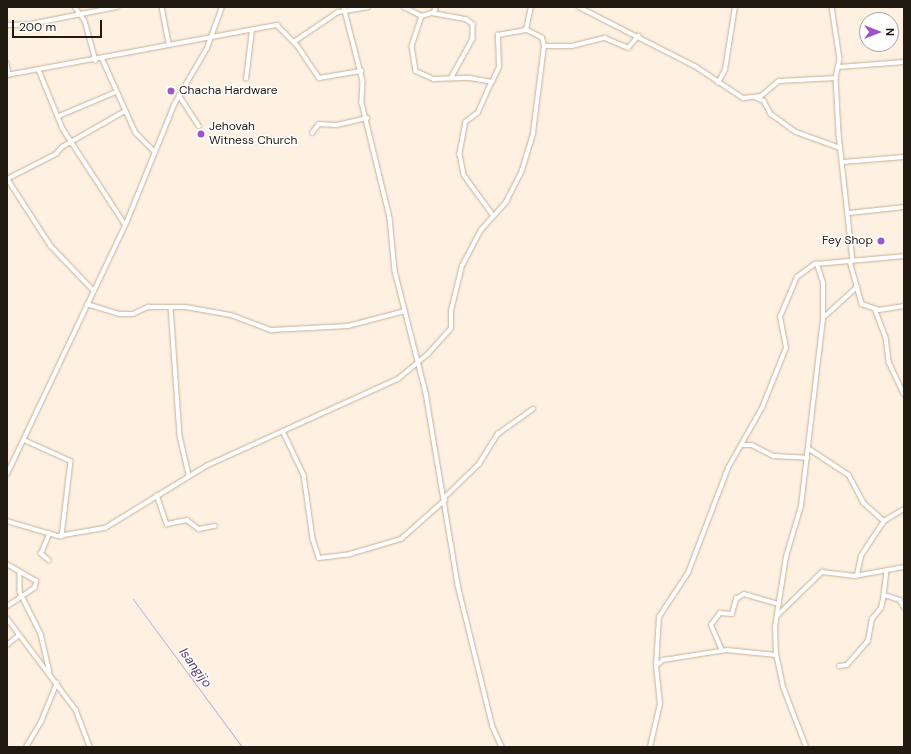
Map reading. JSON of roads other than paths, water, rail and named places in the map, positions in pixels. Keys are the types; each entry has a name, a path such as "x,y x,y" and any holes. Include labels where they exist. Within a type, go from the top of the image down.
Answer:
{"street":[{"path":"74,7 80,14 96,61"},
{"path":"7,25 117,7"},
{"path":"162,7 170,43"},
{"path":"7,474 125,224 179,95 211,37 222,7"},
{"path":"294,42 313,25 344,8 368,7"},
{"path":"404,7 422,16 432,13 466,19 473,24 473,39 452,78"},
{"path":"432,13 436,7"},
{"path":"526,30 531,7"},
{"path":"579,7 589,9 695,66 718,83 743,98 756,97 779,81 836,78"},
{"path":"718,83 725,70 735,7"},
{"path":"832,7 838,67 836,78 840,148 850,213 851,261 857,287 862,304 875,309 904,306"},
{"path":"344,8 360,71 367,118 390,218 392,249 405,311 419,362 445,498 458,585 493,727 502,747"},
{"path":"422,16 412,46 414,69 434,79 452,78 492,82"},
{"path":"7,63 8,75 103,60 170,43 279,25 294,42 319,78 360,71"},
{"path":"246,80 252,30"},
{"path":"7,520 49,534 62,536 111,525 189,475 398,379 419,362 449,333 461,270 482,230 506,202 522,170 534,128 544,46 542,38 526,30 498,35 499,67 478,113 466,122 460,154 464,175 494,215"},
{"path":"544,46 572,46 605,38 628,48 638,36"},
{"path":"103,60 116,92 141,141 155,152"},
{"path":"838,67 904,62"},
{"path":"38,70 72,143 125,224"},
{"path":"59,116 116,92"},
{"path":"179,95 199,126"},
{"path":"756,97 764,101 771,114 796,132 840,148"},
{"path":"93,290 51,246 7,178 72,143 125,111"},
{"path":"312,133 319,124 337,125 367,118"},
{"path":"843,162 904,157"},
{"path":"850,213 904,207"},
{"path":"650,747 660,704 656,666 658,617 688,573 728,468 742,446 786,348 780,314 797,277 818,264 904,256"},
{"path":"806,747 786,696 776,655 777,616 787,555 800,510 808,448 811,396 823,317 823,283 818,264"},
{"path":"823,317 857,287"},
{"path":"87,304 120,314 171,307 227,314 275,330 348,326 405,311"},
{"path":"171,307 180,436 189,475"},
{"path":"875,309 886,337 889,362 904,394"},
{"path":"283,431 304,475 319,558 350,554 401,539 479,464 498,434 533,409"},
{"path":"24,440 71,461 62,536"},
{"path":"742,446 752,445 774,456 807,458"},
{"path":"808,448 849,475 864,504 884,521"},
{"path":"157,495 167,524 187,520 199,529 215,526"},
{"path":"858,575 861,556 884,521 903,511"},
{"path":"49,534 41,554 49,561"},
{"path":"7,564 38,581 35,588 7,607"},
{"path":"777,616 818,573 831,571 845,576 887,571 904,567"},
{"path":"839,666 848,665 868,641 872,619 881,608 887,571"},
{"path":"20,572 21,597 39,628 50,673"},
{"path":"722,651 711,625 720,613 733,613 736,599 744,594 779,604"},
{"path":"884,594 900,600 904,607"},
{"path":"7,618 18,636 50,673 76,710 90,747"},
{"path":"7,645 18,636"},
{"path":"656,666 663,660 741,649 776,655"},
{"path":"26,747 41,722 57,683"}],"waterway":[{"name":"Isangijo","path":"133,599 242,747"}],"place":[{"name":"Chacha Hardware","path":"171,91"},
{"name":"Jehovah Witness Church","path":"201,134"},
{"name":"Fey Shop","path":"881,241"}]}
